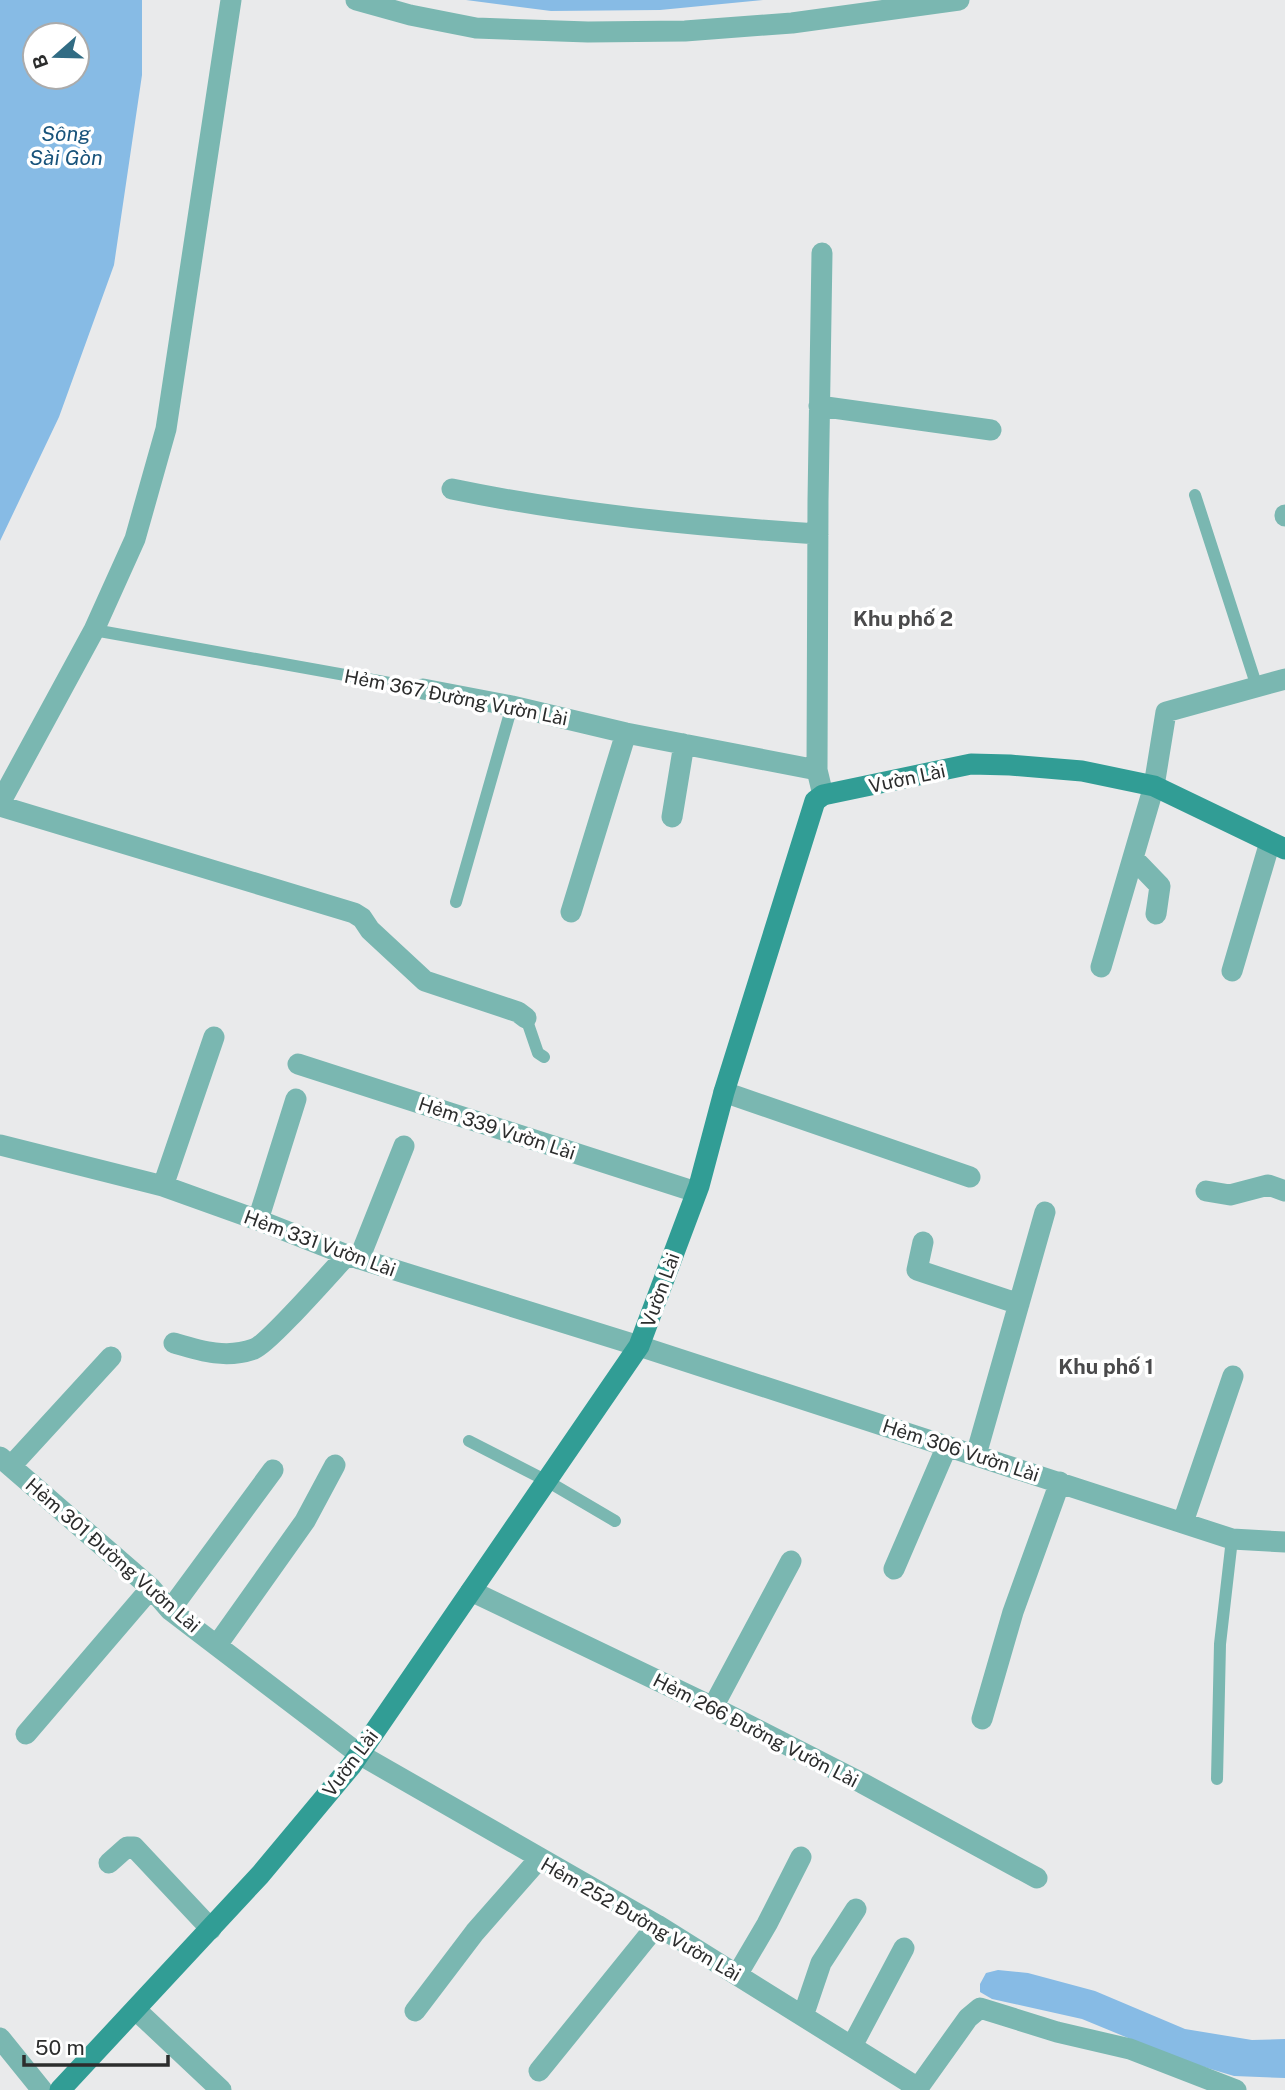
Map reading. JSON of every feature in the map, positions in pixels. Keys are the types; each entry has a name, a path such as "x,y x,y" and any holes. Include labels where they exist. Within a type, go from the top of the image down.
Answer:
{"main road":[{"name":"Vườn Lài","path":"60,2090 260,1875 359,1754 639,1346 696,1192 724,1092 815,801 823,796 971,764 1083,771 1154,786 1278,845"}],"street":[{"path":"231,0 166,429 135,539 94,630 0,804 354,913 425,981 519,1012 526,1018"},
{"path":"356,0 410,15 476,28 588,32 781,24 959,0"},
{"path":"822,253 826,407 818,534 817,770 823,796"},
{"path":"826,407 991,430"},
{"path":"452,489 516,502 747,529 818,534"},
{"path":"1101,967 1154,786 1166,712 1285,679"},
{"name":"Hẻm 367 Đường Vườn Lài","path":"423,689 512,706 626,733 817,770"},
{"path":"571,912 626,733"},
{"path":"672,817 684,744"},
{"path":"1232,971 1278,845"},
{"path":"1133,858 1160,886 1156,914"},
{"path":"163,1186 214,1037"},
{"name":"Hẻm 339 Vườn Lài","path":"298,1064 696,1192"},
{"path":"724,1092 970,1177"},
{"path":"258,1220 296,1099"},
{"path":"174,1343 225,1355 257,1348 353,1257 404,1146"},
{"name":"Hẻm 331 Vườn Lài","path":"2,1149 163,1186 353,1257 639,1346"},
{"path":"1206,1191 1230,1195 1268,1185 1285,1191"},
{"path":"976,1455 1045,1212"},
{"path":"923,1242 917,1270 1019,1304"},
{"name":"Hẻm 306 Vườn Lài","path":"639,1346 1232,1539 1285,1542"},
{"path":"6,1462 111,1357"},
{"path":"1183,1522 1233,1376"},
{"path":"894,1569 947,1446"},
{"name":"Hẻm 301 Đường Vườn Lài","path":"6,1462 151,1588 170,1610 359,1754"},
{"path":"216,1645 305,1521 335,1465"},
{"path":"170,1610 273,1470"},
{"path":"982,1719 1013,1612 1060,1482"},
{"path":"713,1707 792,1560"},
{"path":"26,1734 151,1588"},
{"name":"Hẻm 266 Đường Vườn Lài","path":"471,1591 713,1707 862,1783 1037,1878"},
{"name":"Hẻm 252 Đường Vườn Lài","path":"359,1754 657,1925 917,2089"},
{"path":"109,1863 127,1847 134,1847 211,1929"},
{"path":"737,1975 801,1857"},
{"path":"415,2011 475,1932 539,1859"},
{"path":"803,2016 821,1963 856,1909"},
{"path":"538,2071 657,1925"},
{"path":"852,2046 904,1948"},
{"path":"917,2089 968,2018 980,2008 1057,2032 1130,2049 1236,2090"},
{"path":"136,2010 221,2090"},
{"path":"0,2038 42,2090"}],"lane":[{"path":"1195,495 1257,687"},
{"name":"Hẻm 367 Đường Vườn Lài","path":"94,630 423,689"},
{"path":"456,902 512,706"},
{"path":"526,1018 538,1053 544,1057"},
{"path":"469,1441 547,1480 615,1521"},
{"path":"1217,1779 1220,1644 1232,1539"}],"water":[{"name":"Sông Sài Gòn","path":"0,0 142,0 142,75 114,265 59,417 0,541"},
{"path":"466,0 763,0 660,10 551,11"},
{"path":"998,1970 1028,1973 1095,1991 1185,2029 1252,2040 1285,2039 1285,2078 1234,2076 1184,2061 1082,2019 992,1999 980,1992 980,1984 986,1973"}],"district":[{"name":"Khu phố 2","path":"903,618"},
{"name":"Khu phố 1","path":"1106,1366"}]}
